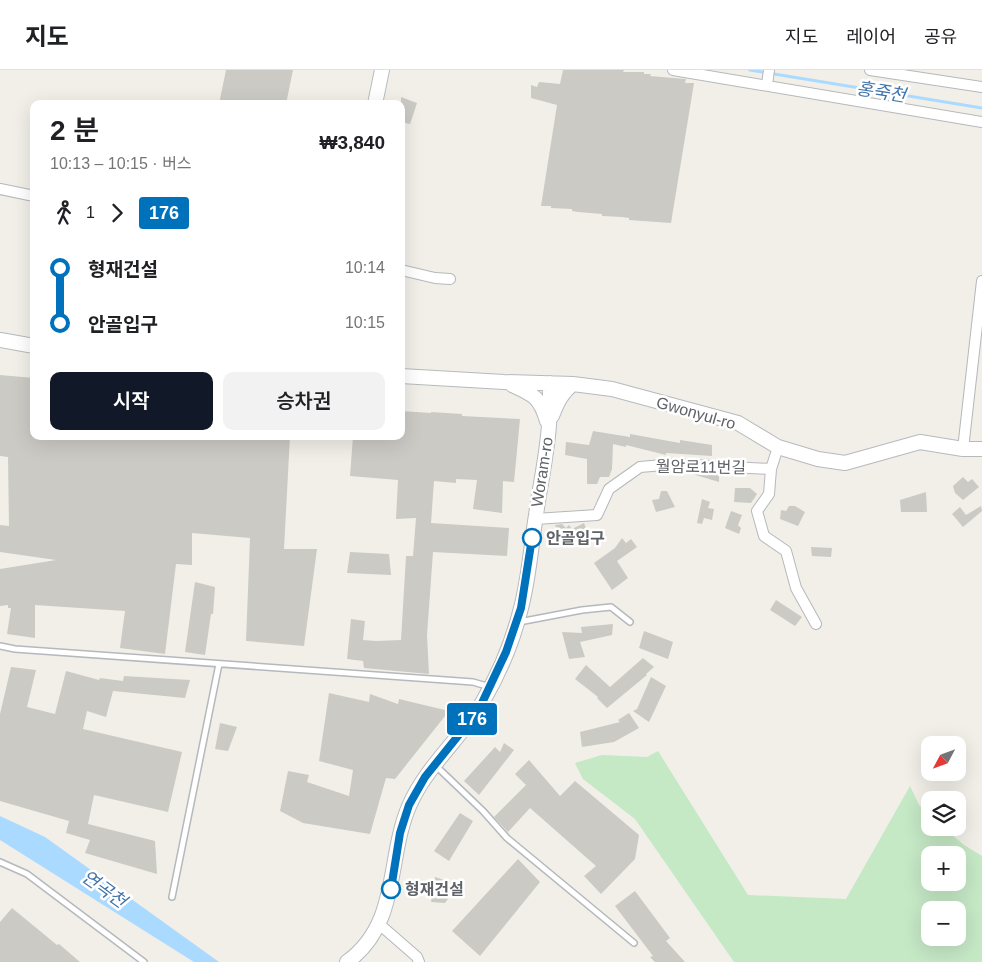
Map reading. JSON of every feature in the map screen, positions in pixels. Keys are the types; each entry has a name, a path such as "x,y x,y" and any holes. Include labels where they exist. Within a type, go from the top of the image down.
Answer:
{"main road":[{"path":"375,100 382,70"},
{"path":"0,340 30,345"},
{"name":"Gwonyul-ro","path":"405,375 504,382 573,384 612,388 738,423 778,447 818,459 845,463 920,442 962,449 982,448"},
{"path":"504,382 537,398 544,410 549,426"},
{"name":"Woram-ro","path":"347,962 360,950 378,924 391,887 404,820 416,792 470,721 491,688 506,652 525,590 549,426 550,383"},
{"path":"549,426 559,398 573,384"}],"street":[{"path":"673,70 982,122"},
{"path":"767,85 769,70"},
{"path":"870,70 982,87"},
{"path":"0,189 30,195"},
{"path":"405,271 435,278 450,279"},
{"path":"962,449 982,281"},
{"name":"월암로11번길","path":"778,447 770,470 769,494 758,511 764,536 786,551 796,588 816,624"},
{"name":"월암로11번길","path":"535,519 597,515 609,489 640,467 675,464 770,470"},
{"path":"378,924 417,956 419,962"}],"lane":[{"path":"516,623 582,610 611,607 630,622"},
{"path":"0,646 473,682 491,688"},
{"path":"172,897 219,664"},
{"path":"435,765 483,811 507,838 634,942"},
{"path":"0,862 27,874 144,962"}],"green space":[{"path":"658,751 748,895 846,899 910,786 921,807 921,836 953,836 966,846 921,846 921,891 966,891 966,846 982,856 982,962 734,962 635,819 583,779 575,763 602,755 647,757"}],"water":[{"name":"연곡천","path":"0,816 45,837 219,962 194,962 0,840"}],"building":[{"path":"226,70 293,70 287,100 220,100"},
{"path":"563,70 624,70 623,72 644,72 644,74 651,74 650,76 686,79 685,83 694,83 671,223 629,220 629,218 602,216 602,214 572,211 572,209 541,206 557,105 531,98 531,85 537,87 539,82 560,84"},
{"path":"401,97 417,103 410,124 405,123 405,100 401,100"},
{"path":"0,375 30,378 30,440 290,440 284,549 317,549 304,646 246,641 250,538 192,533 192,565 176,564 165,654 120,648 125,611 35,605 35,638 7,634 11,608 8,608 8,605 0,606 0,569 56,560 0,552 0,525 9,526 8,457 0,456"},
{"path":"405,411 520,419 514,482 503,481 502,513 473,509 477,480 456,479 456,483 434,481 431,523 509,528 507,556 433,552 427,635 429,674 364,668 363,661 347,659 351,619 365,621 363,640 401,640 406,556 413,556 416,518 396,519 398,480 350,476 353,440 405,440"},
{"path":"593,431 630,437 630,434 680,443 680,440 712,445 712,456 666,453 666,455 626,445 626,447 613,444 612,469 609,477 600,477 597,484 587,484 587,459 565,455 566,442 589,445"},
{"path":"689,473 719,473 719,482"},
{"path":"963,477 968,482 972,479 979,487 963,500 955,493 953,486"},
{"path":"735,488 750,488 757,494 751,503 734,502"},
{"path":"661,491 667,491 675,507 656,512 652,500 659,499"},
{"path":"926,492 927,512 901,512 900,500"},
{"path":"702,499 710,502 708,508 714,509 712,520 704,518 702,524 697,523"},
{"path":"789,506 795,506 805,512 798,526 780,519 781,510 786,511"},
{"path":"981,506 982,511 963,527 952,514 960,507 966,515"},
{"path":"731,511 742,515 738,525 741,528 739,534 725,528"},
{"path":"584,523 589,536 562,542 555,525 562,524 566,528 569,525 572,529"},
{"path":"622,538 626,543 631,539 637,547 617,561 628,578 612,590 594,563 615,548"},
{"path":"811,547 832,548 831,557 812,556"},
{"path":"350,552 389,554 391,575 347,573"},
{"path":"195,582 215,587 213,614 211,614 205,655 185,652"},
{"path":"776,600 802,617 795,626 770,610"},
{"path":"613,624 612,635 580,642 585,657 569,659 562,632 582,633 581,627"},
{"path":"644,631 673,642 668,659 639,648"},
{"path":"643,658 654,667 607,708 598,697 575,679 586,665 610,687"},
{"path":"11,667 36,670 27,707 55,714 66,671 99,680 100,678 123,681 124,676 190,680 185,698 113,691 106,717 87,711 83,729 182,752 168,812 94,795 88,824 155,841 157,874 85,853 90,840 66,833 69,821 0,801 0,714"},
{"path":"651,677 666,686 649,722 633,711 637,709"},
{"path":"329,693 369,702 370,694 398,704 399,699 449,711 395,779 386,778 370,834 303,823 280,811 288,771 309,775 307,782 349,796 353,770 319,761"},
{"path":"629,713 639,728 614,742 582,747 580,732 620,722 618,720"},
{"path":"220,723 237,727 228,751 215,749"},
{"path":"504,743 514,750 479,795 464,781 495,747 500,752"},
{"path":"529,760 560,796 575,781 639,835 635,859 601,894 584,876 596,866 530,808 508,832 494,817 526,785 515,774"},
{"path":"460,813 473,821 449,861 434,851"},
{"path":"518,859 540,882 480,956 452,931"},
{"path":"435,877 447,881 450,896 445,903 431,902"},
{"path":"635,891 670,938 666,941 685,962 655,962 650,957 653,956 615,906"},
{"path":"12,908 80,962 0,962 0,922"}],"waterway":[{"name":"홍죽천","path":"750,70 982,108"}],"bus line":[{"name":"176","path":"391,889 400,833 409,805 425,777 470,721 491,688 498,672 521,608 532,538"}],"place":[{"name":"안골입구","path":"532,538"},
{"name":"형재건설","path":"391,889"}]}
